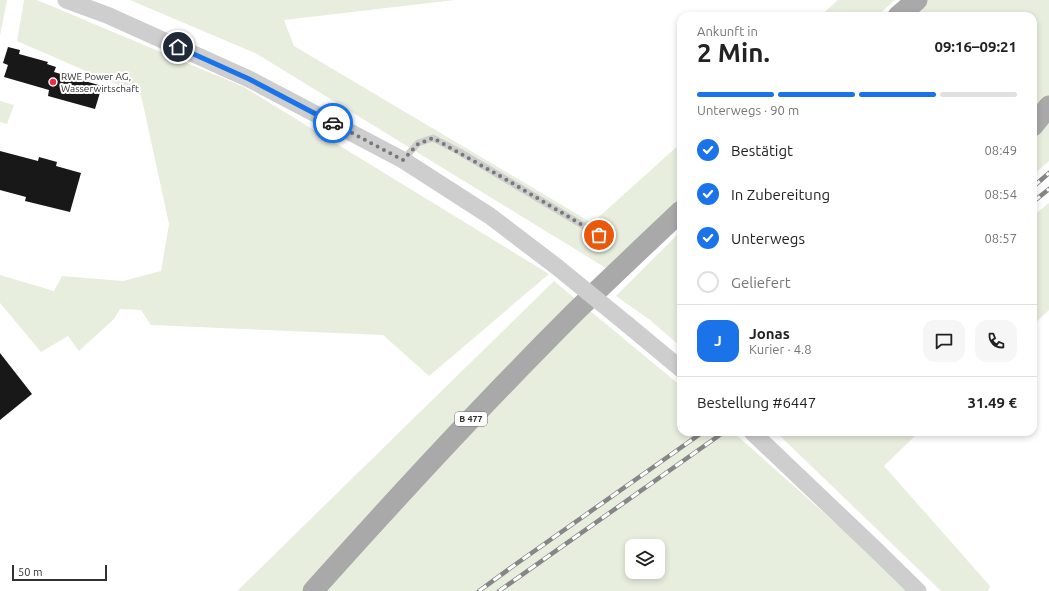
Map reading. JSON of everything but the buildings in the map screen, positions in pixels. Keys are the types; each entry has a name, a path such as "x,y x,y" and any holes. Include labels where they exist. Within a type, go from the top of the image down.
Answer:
{"main road":[{"path":"903,12 917,0"},
{"path":"1037,121 1049,106"},
{"name":"B 477","path":"313,591 413,479 522,365 677,215"}],"street":[{"path":"66,0 107,16 249,79 403,160 490,216 557,267 677,367"},
{"path":"757,436 876,548 918,591"}],"lane":[{"path":"403,160 418,144 433,138 599,235"}],"green space":[{"path":"0,0 7,0 0,36"},
{"path":"24,0 37,0 244,87 549,274 429,376 383,335 151,325 141,310 120,309 114,319 79,351 68,336 41,352 0,303 0,275 54,291 62,276 123,281 161,271 169,224 141,95 17,41"},
{"path":"130,0 455,0 284,20 294,46 592,223 677,147 677,201 606,268 257,54"},
{"path":"838,0 895,0 882,12 824,12"},
{"path":"926,0 1049,0 1049,161 1037,172 1037,12 912,12"},
{"path":"0,101 14,105 7,124 0,122"},
{"path":"1049,203 1049,310 1037,321 1037,213"},
{"path":"677,235 677,344 650,320 616,296"},
{"path":"554,281 677,383 677,436 738,436 868,552 906,591 237,591"},
{"path":"780,436 915,436 884,466 990,586 988,591 941,591"}],"railway":[{"path":"1037,184 1049,173"},
{"path":"1037,199 1049,189"},
{"path":"479,591 697,436"},
{"path":"499,591 718,436"}],"way so far":[{"path":"333,123 403,160 418,144 433,138 460,152 599,235"}],"place":[{"name":"RWE Power AG, Wasserwirtschaft","path":"53,82"}],"route":[{"path":"178,47 249,79 333,123"}]}
